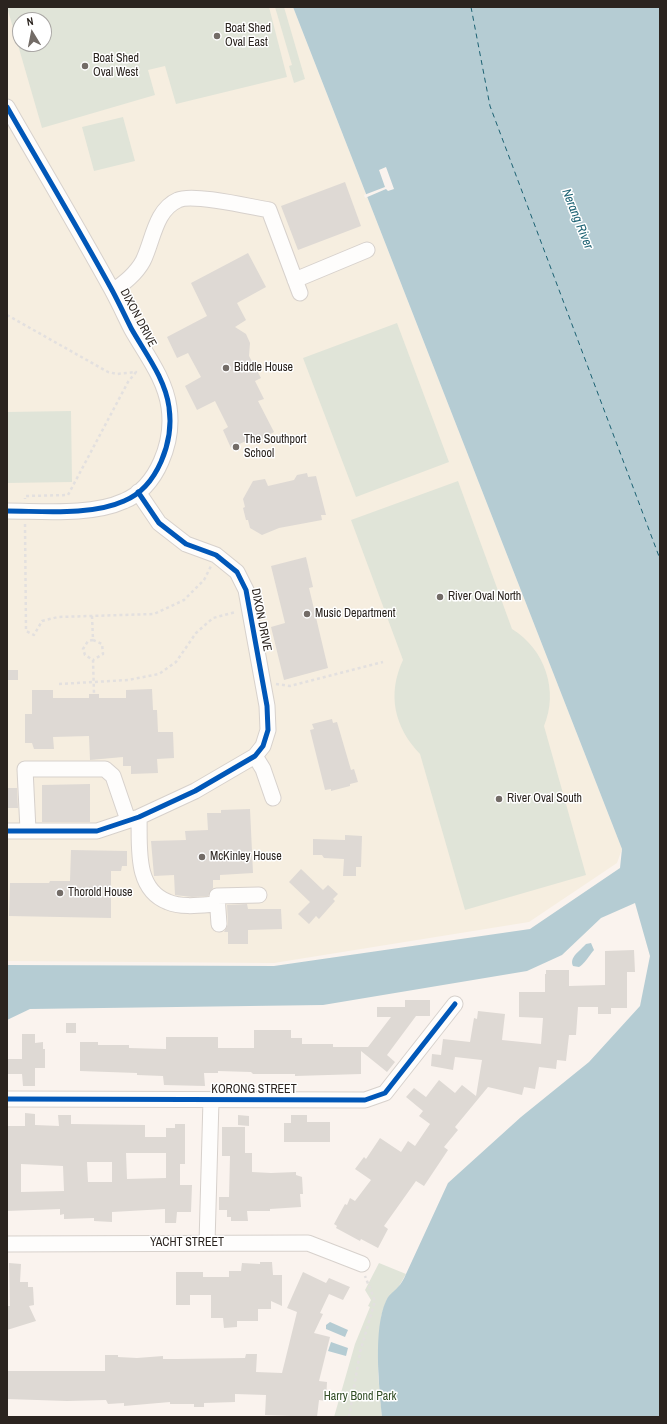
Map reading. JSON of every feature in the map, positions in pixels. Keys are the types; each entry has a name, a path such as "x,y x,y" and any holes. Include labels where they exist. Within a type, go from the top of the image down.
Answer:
{"street":[{"name":"DIXON DRIVE","path":"7,107 113,291 163,384 169,405 170,422 168,441 162,459 144,487 138,492 159,523 172,534 186,544 216,555 237,572 246,590 267,706 268,730 263,746 255,756 195,790 134,818 97,831 7,831"},
{"path":"113,291 127,281 142,262 162,212 179,199 198,198 269,210 297,286 367,250"},
{"path":"7,512 89,510 124,502 138,492"},
{"path":"255,756 263,769 273,798"},
{"path":"28,830 25,769 105,769 113,776 134,818 141,870 150,890 167,902 182,905 217,904"},
{"path":"219,924 217,896 260,895"},
{"name":"KORONG STREET","path":"7,1099 365,1100 385,1093 455,1004"},
{"name":"KORONG STREET","path":"207,1242 211,1100"},
{"name":"YACHT STREET","path":"7,1244 207,1242 308,1243 362,1264"}],"path":[{"path":"7,315 108,372 117,374 136,372 128,382 68,495 25,496 26,631 34,635 42,621 58,616 154,614 184,600 204,580 216,555"},
{"path":"59,684 128,680 159,674 176,662 196,633 213,618 249,609"},
{"path":"92,616 93,640"},
{"path":"93,640 102,644 104,649 103,654 93,660 85,655 83,649 88,641 93,640"},
{"path":"93,660 94,694"},
{"path":"263,684 270,683 290,686 383,662"},
{"path":"349,1417 360,1352 375,1301 366,1282 362,1264"}],"shaded area":[{"name":"The Southport School","path":"7,7 293,7 622,849 617,863 529,922 274,963 7,961"}],"green space":[{"path":"7,7 269,7 287,77 176,104 165,66 148,70 155,95 42,128 20,52 52,52 52,12 12,12 12,24"},
{"path":"275,7 284,7 305,79 294,83 289,66 292,65"},
{"path":"123,117 135,161 94,171 82,127"},
{"path":"397,323 449,462 356,497 303,358"},
{"path":"71,411 72,482 7,483 7,412"},
{"path":"458,481 512,629 523,637 533,648 541,659 546,672 550,699 544,726 586,875 465,910 420,754 404,733 396,710 394,698 395,685 403,660 351,520"},
{"name":"Harry Bond Park","path":"379,1263 406,1274 398,1288 387,1299 381,1317 378,1374 382,1417 334,1417 355,1344 370,1307 368,1306 371,1300 365,1290"}],"water":[{"name":"Nerang River","path":"293,7 660,7 660,1417 382,1417 378,1358 379,1327 386,1301 404,1278 448,1183 521,1117 589,1062 640,1006 650,956 635,903 601,918 562,955 527,971 323,1005 30,1009 7,1020 7,965 274,966 530,929 620,868 622,849"},
{"path":"591,943 594,950 583,964 579,967 573,966 572,960 576,954 586,944"},
{"path":"330,1322 348,1330 345,1337 326,1329 326,1325"},
{"path":"331,1342 348,1348 346,1356 328,1351"}],"pier":[{"path":"386,167 394,189 388,191 386,189 365,198 364,195 385,187 379,170"}],"building":[{"path":"345,182 361,226 298,250 281,206"},
{"name":"Biddle House","path":"248,253 266,287 237,303 246,320 235,327 246,334 250,343 249,356 261,378 255,381 264,399 258,401 274,432 258,441 257,438 249,442 248,440 231,448 223,430 228,427 215,401 197,410 185,386 201,377 188,353 177,358 167,337 207,316 191,283"},
{"path":"307,473 308,477 316,476 326,515 321,515 322,520 279,528 262,535 250,528 243,508 245,507 243,499 253,481 265,479 268,486 294,480 297,475"},
{"name":"Music Department","path":"306,557 313,587 309,588 328,668 284,680 271,627 285,623 271,566"},
{"path":"7,670 18,670 18,680 7,680"},
{"path":"152,689 153,710 157,710 158,732 173,732 174,758 157,759 158,773 131,774 131,766 123,766 123,757 90,760 89,736 53,737 54,749 34,749 32,743 25,743 25,714 32,714 32,690 53,690 53,698 89,698 89,694 99,694 99,698 126,698 126,690"},
{"path":"332,719 333,723 337,722 351,770 354,769 358,782 350,784 350,786 331,791 331,789 325,790 310,730 314,729 312,724"},
{"path":"90,784 90,822 42,822 42,785"},
{"path":"7,788 17,788 18,808 7,808"},
{"name":"McKinley House","path":"250,809 253,873 220,875 220,880 213,880 213,888 208,896 192,897 175,895 174,875 154,876 151,841 186,840 185,831 208,830 207,813 221,813 221,810"},
{"path":"345,835 362,836 361,867 356,867 356,876 343,876 344,859 324,858 322,855 313,855 313,839 345,840"},
{"name":"Thorold House","path":"71,850 127,851 127,866 122,866 121,871 111,871 111,918 9,916 10,883 49,883 50,881 70,881"},
{"path":"301,869 323,890 328,885 338,894 333,899 335,901 319,919 316,916 309,924 298,914 310,902 289,882"},
{"path":"247,904 248,909 281,909 282,929 248,930 248,944 228,944 228,932 224,932 228,924 227,905"},
{"path":"634,950 635,972 627,972 627,1008 611,1008 611,1014 598,1014 598,1007 578,1007 576,1035 569,1035 566,1061 557,1060 556,1069 539,1067 535,1089 524,1087 522,1095 488,1087 455,1127 458,1130 444,1147 448,1150 424,1186 416,1181 384,1226 388,1229 378,1248 361,1239 360,1241 336,1228 337,1226 334,1224 345,1204 347,1205 350,1198 355,1201 371,1180 355,1169 364,1157 366,1159 380,1138 401,1152 408,1141 415,1146 430,1124 419,1116 423,1111 406,1097 414,1088 426,1097 439,1080 455,1093 462,1085 476,1096 482,1060 455,1057 453,1070 431,1066 432,1054 441,1055 443,1039 470,1042 474,1018 477,1019 478,1011 505,1014 502,1040 541,1044 543,1018 519,1017 519,992 545,992 546,970 569,970 569,986 605,985 605,951"},
{"path":"405,1000 430,1000 430,1016 416,1016 387,1055 395,1062 387,1072 361,1051 361,1074 295,1076 295,1074 253,1074 251,1072 218,1071 218,1073 204,1073 205,1086 164,1085 163,1076 137,1075 137,1073 80,1071 80,1042 98,1042 98,1045 129,1045 129,1048 166,1049 166,1037 218,1037 218,1048 254,1048 254,1030 291,1030 291,1038 302,1038 302,1044 333,1044 333,1047 368,1047 391,1017 377,1017 377,1007 405,1007"},
{"path":"66,1023 76,1023 76,1033 66,1033"},
{"path":"22,1034 35,1034 35,1043 43,1042 43,1049 45,1049 45,1068 35,1068 35,1086 23,1086 22,1074 7,1074 7,1059 22,1059"},
{"path":"25,1113 35,1114 35,1125 59,1126 58,1115 71,1115 71,1124 145,1125 145,1137 166,1137 166,1128 175,1128 175,1124 185,1124 185,1164 180,1164 180,1185 192,1185 191,1212 177,1212 176,1223 165,1223 165,1209 112,1212 112,1222 94,1221 94,1218 64,1219 64,1214 60,1215 60,1209 7,1211 7,1126 25,1126","holes":["126,1153 166,1153 166,1178 127,1179","87,1162 112,1162 112,1182 88,1182","21,1164 63,1166 64,1191 21,1192"]},
{"path":"238,1115 249,1116 249,1126 238,1125"},
{"path":"291,1115 307,1115 307,1122 330,1122 330,1142 284,1142 284,1123 291,1123"},
{"path":"222,1127 245,1127 245,1153 252,1153 252,1172 296,1172 296,1175 302,1177 303,1194 300,1194 301,1207 270,1209 270,1211 247,1211 248,1221 231,1221 231,1217 227,1217 227,1210 219,1210 219,1197 229,1197 230,1156 222,1156"},
{"path":"260,1262 272,1262 273,1275 282,1275 282,1306 271,1301 271,1309 258,1309 258,1321 237,1321 237,1327 224,1328 223,1318 211,1318 211,1295 190,1295 190,1305 176,1305 176,1272 203,1272 203,1277 229,1277 229,1271 241,1271 242,1263 260,1264"},
{"path":"9,1263 21,1264 20,1282 28,1282 28,1287 33,1287 34,1305 29,1306 36,1321 7,1330 7,1306 10,1306"},
{"path":"303,1272 326,1283 329,1278 350,1287 343,1300 329,1294 320,1313 323,1314 314,1333 330,1337 319,1381 327,1382 326,1401 319,1400 317,1417 265,1415 266,1395 235,1394 235,1402 204,1403 204,1407 194,1407 194,1404 170,1404 170,1402 124,1406 124,1403 108,1404 106,1400 67,1401 7,1399 7,1371 105,1371 105,1355 118,1355 118,1357 137,1358 163,1356 163,1359 177,1359 245,1358 246,1354 257,1354 256,1372 282,1373 297,1312 287,1308"}],"ferry route":[{"path":"471,7 490,106 660,559"}],"cycle path":[{"path":"7,107 112,290 131,328 159,376 167,396 170,420 169,434 161,462 146,485 136,494 124,501 111,506 82,511 7,511"},
{"path":"7,831 97,831 139,817 195,791 255,756 263,746 268,730 267,706 246,590 237,572 216,555 186,544 159,523 138,492"},
{"path":"7,1099 365,1100 385,1093 455,1004"}],"place":[{"name":"Boat Shed Oval East","path":"217,36"},
{"name":"Boat Shed Oval West","path":"85,66"},
{"name":"Biddle House","path":"226,368"},
{"name":"The Southport School","path":"236,447"},
{"name":"River Oval North","path":"440,597"},
{"name":"Music Department","path":"307,614"},
{"name":"River Oval South","path":"499,799"},
{"name":"McKinley House","path":"202,857"},
{"name":"Thorold House","path":"60,893"}]}
